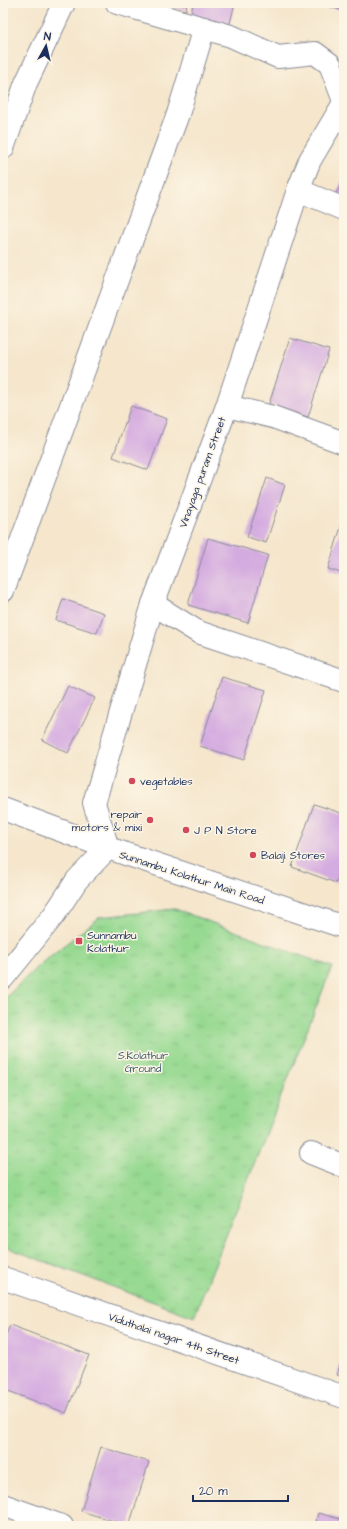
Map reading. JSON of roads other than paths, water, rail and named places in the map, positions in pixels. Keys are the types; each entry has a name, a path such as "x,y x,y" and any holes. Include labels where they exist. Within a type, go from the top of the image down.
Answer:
{"street":[{"path":"3,148 26,83 64,3"},
{"path":"3,591 178,114 204,28 118,3"},
{"name":"Vinayaga puram Street","path":"108,848 94,803 153,604 227,406 298,190 310,160 344,102 330,64 315,53 278,57 231,36 204,28"},
{"path":"298,190 344,209"},
{"path":"227,406 272,417 344,444"},
{"path":"153,604 198,632 344,681"},
{"path":"3,809 108,848"},
{"name":"Sunnambu Kolathur Main Road","path":"3,978 54,915 77,880 108,848 344,927"},
{"path":"311,1154 344,1166"},
{"name":"Viduthalai nagar 4th Street","path":"3,1278 344,1397"},
{"path":"3,1505 62,1526"}],"place":[{"name":"vegetables","path":"132,781"},
{"name":"repair motors & mixi","path":"150,820"},
{"name":"J P N Store","path":"186,830"},
{"name":"Balaji Stores","path":"253,855"},
{"name":"Sunnambu Kolathur","path":"79,941"}],"park label":[{"name":"S.Kolathur Ground","path":"143,1061"}]}
